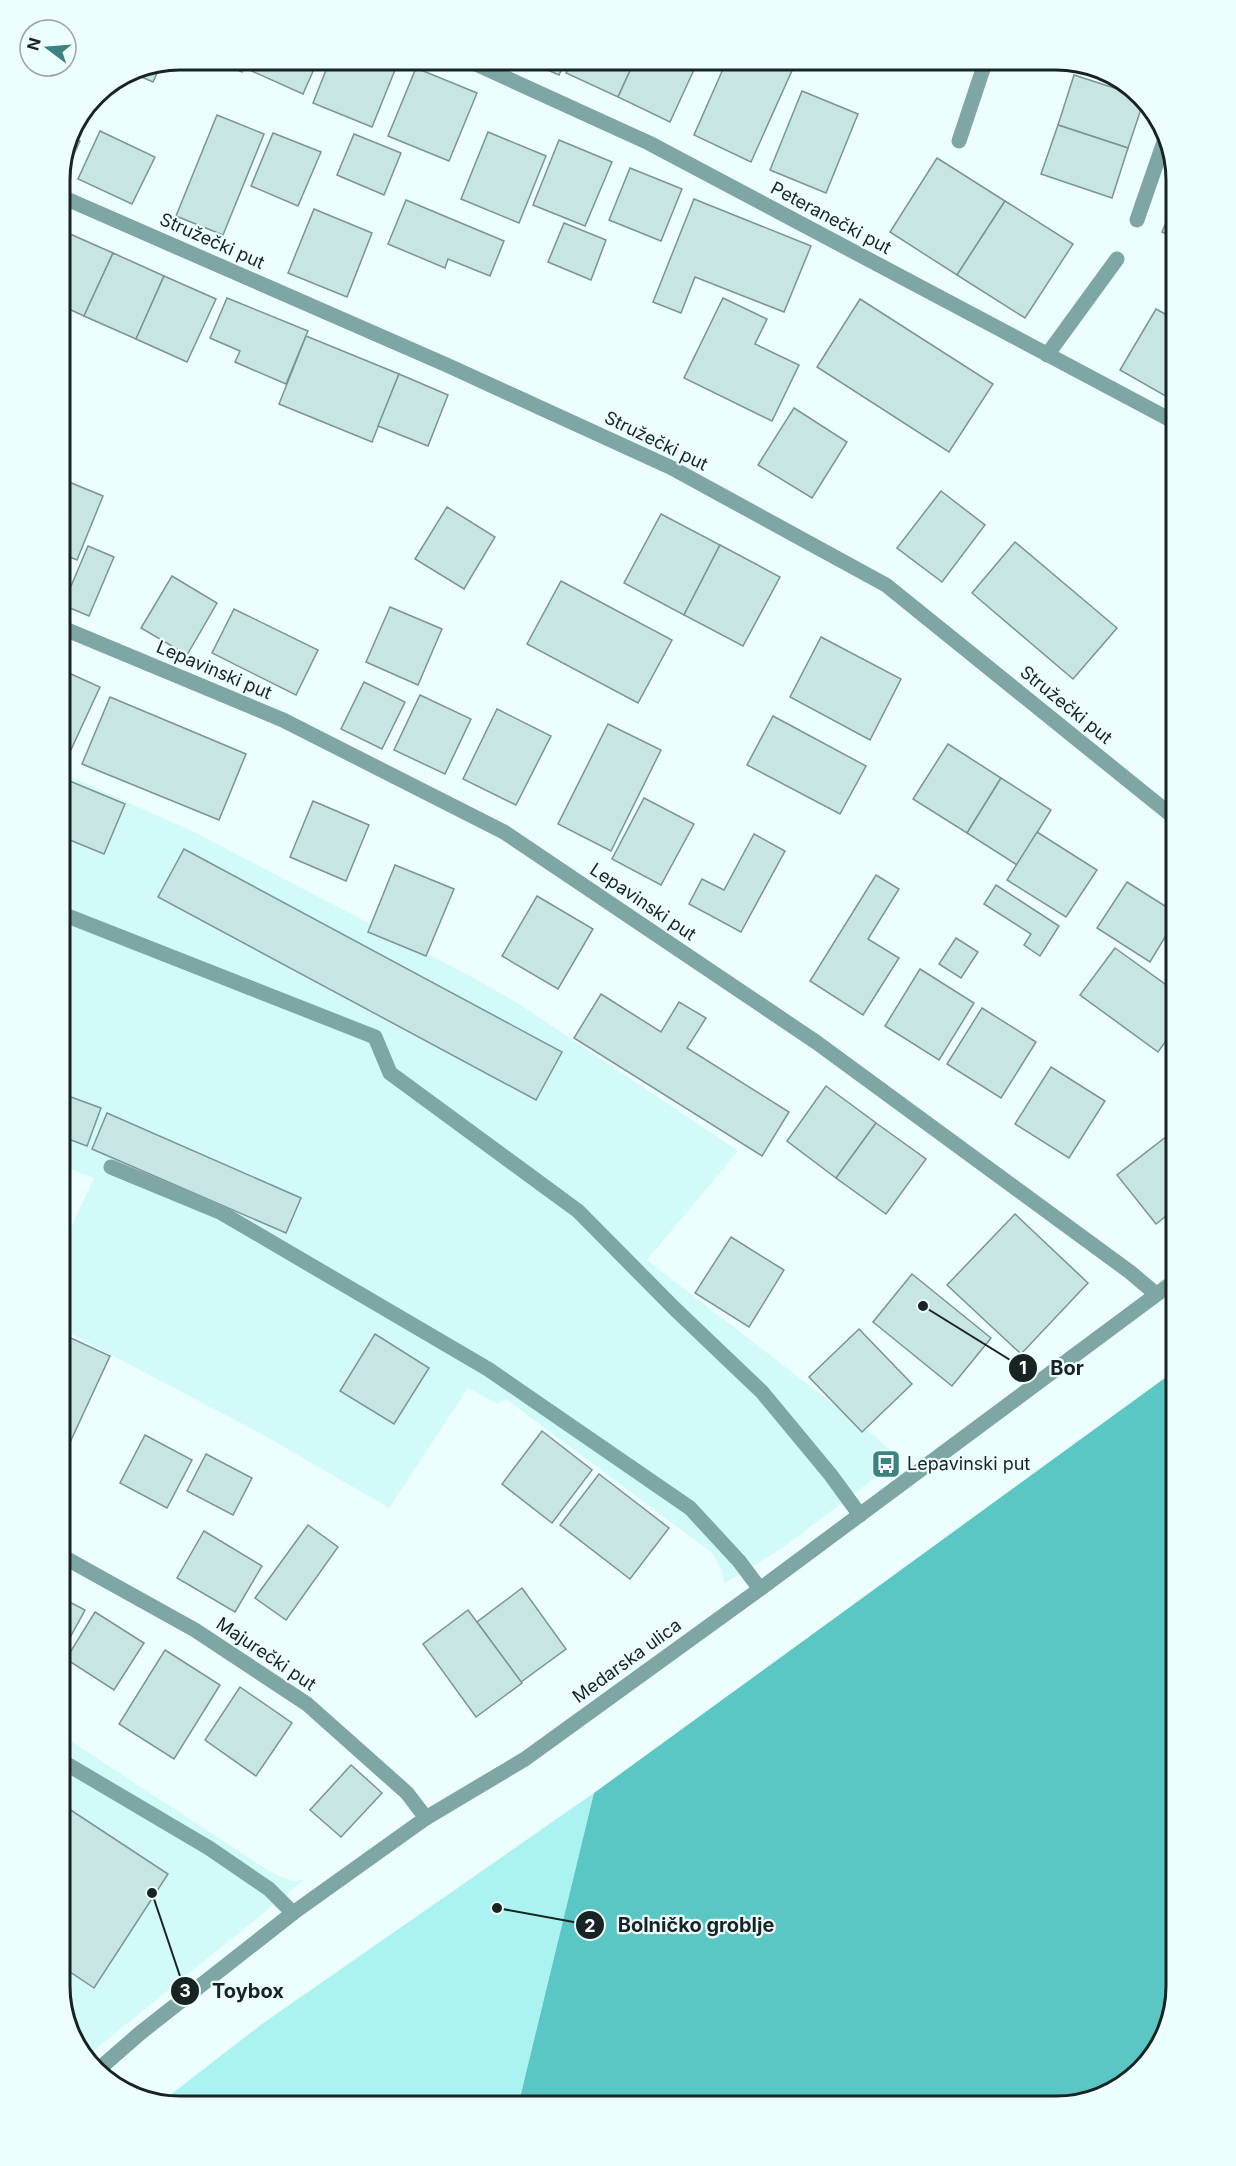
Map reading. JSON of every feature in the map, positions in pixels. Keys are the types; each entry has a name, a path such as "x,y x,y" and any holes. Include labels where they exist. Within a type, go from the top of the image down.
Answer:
{"street":[{"name":"Peteranečki put","path":"491,71 649,143 1166,417"},
{"path":"958,141 982,71"},
{"path":"1137,220 1161,150"},
{"name":"Stružečki put","path":"71,201 449,366 672,468 886,585 1166,811"},
{"path":"1047,355 1117,259"},
{"name":"Lepavinski put","path":"71,631 283,720 504,832 816,1042 1130,1272 1156,1294"},
{"path":"71,917 375,1037 390,1073 578,1211 675,1309 762,1392 830,1474 860,1515"},
{"path":"111,1167 220,1212 488,1369 690,1508 739,1560 760,1589"},
{"name":"Medarska ulica","path":"104,2064 293,1913 426,1818 525,1759 760,1589 1166,1288"},
{"name":"Majurečki put","path":"70,1561 195,1630 307,1704 407,1793 426,1818"},
{"path":"70,1767 209,1848 268,1889 293,1913"}],"shaded area":[{"path":"71,777 194,832 470,976 519,1004 738,1151 647,1260 872,1434 900,1459 781,1549 725,1583 719,1564 711,1552 506,1399 498,1404 468,1388 389,1508 260,1433 70,1333 70,1229 94,1178 70,1169"},
{"path":"1166,1377 1166,1986 1162,2014 1151,2041 1138,2058 1117,2077 1084,2092 1056,2096 521,2095 594,1793"},
{"path":"70,1741 266,1869 293,1881 304,1880 93,2051 89,2047 76,2021 70,1986"},
{"path":"594,1793 521,2095 171,2095 262,2024"}],"building":[{"path":"252,71 313,71 303,94"},
{"path":"326,71 395,71 372,127 313,103"},
{"path":"415,71 423,71 477,93 449,161 388,136"},
{"path":"567,71 630,71 618,97 566,73"},
{"path":"630,71 693,71 670,122 618,97"},
{"path":"722,71 792,71 751,162 694,135"},
{"path":"157,73 153,82 142,77"},
{"path":"1074,75 1117,89 1140,111 1128,148 1058,125"},
{"path":"802,91 858,114 826,193 770,170"},
{"path":"217,115 264,134 223,235 176,216"},
{"path":"1058,125 1128,148 1112,198 1041,174"},
{"path":"100,131 155,157 132,204 78,179"},
{"path":"488,132 546,156 519,223 461,199"},
{"path":"273,133 321,152 298,206 251,186"},
{"path":"354,134 401,153 384,195 337,175"},
{"path":"559,140 612,162 585,226 533,205"},
{"path":"937,158 1005,201 957,275 890,232"},
{"path":"630,168 682,189 661,241 609,220"},
{"path":"694,199 811,246 784,312 695,277 681,313 653,302"},
{"path":"406,200 504,241 490,276 448,259 445,268 388,244"},
{"path":"1005,201 1073,244 1025,318 957,275"},
{"path":"314,209 372,233 347,297 288,273"},
{"path":"1166,222 1166,234 1162,232"},
{"path":"564,223 606,240 591,280 548,262"},
{"path":"71,234 113,253 84,316 71,310"},
{"path":"113,253 164,276 136,339 84,316"},
{"path":"164,276 216,299 187,362 136,339"},
{"path":"227,298 308,331 286,384 235,362 240,351 210,338"},
{"path":"723,298 767,319 755,344 799,365 772,421 684,378"},
{"path":"860,299 993,384 949,452 817,367"},
{"path":"1156,309 1166,314 1166,396 1120,370"},
{"path":"306,336 399,374 372,442 279,404"},
{"path":"399,374 448,395 428,446 378,426"},
{"path":"794,408 847,442 812,498 758,465"},
{"path":"71,483 103,496 77,560 71,557"},
{"path":"941,491 985,525 942,582 897,548"},
{"path":"447,507 495,537 464,589 415,559"},
{"path":"661,514 720,545 684,615 624,583"},
{"path":"1015,542 1117,628 1073,679 972,593"},
{"path":"720,545 780,577 743,646 684,615"},
{"path":"88,546 114,557 89,616 71,608 71,587"},
{"path":"172,576 217,603 187,655 141,628"},
{"path":"561,581 672,640 638,703 527,644"},
{"path":"390,607 442,629 418,685 366,662"},
{"path":"234,609 318,650 296,695 212,653"},
{"path":"821,637 901,679 870,740 790,697"},
{"path":"71,674 100,687 71,750"},
{"path":"364,682 405,702 382,749 341,729"},
{"path":"420,695 471,719 445,774 394,750"},
{"path":"110,697 246,754 219,820 82,764"},
{"path":"497,709 551,736 516,805 463,779"},
{"path":"773,716 866,766 840,814 747,765"},
{"path":"608,724 661,750 611,851 558,824"},
{"path":"948,744 1001,778 967,833 913,799"},
{"path":"1001,778 1051,810 1017,865 967,833"},
{"path":"71,781 125,804 104,854 71,840"},
{"path":"644,798 694,824 661,885 612,859"},
{"path":"313,801 369,825 346,881 290,857"},
{"path":"1037,832 1097,870 1066,917 1007,880"},
{"path":"754,834 785,851 741,932 689,904 702,879 724,890"},
{"path":"184,849 562,1052 536,1100 158,897"},
{"path":"395,865 454,889 426,956 368,932"},
{"path":"876,875 899,889 868,939 899,958 863,1015 810,981"},
{"path":"1127,882 1166,907 1166,936 1150,962 1097,928"},
{"path":"996,885 1059,926 1040,956 1024,945 1031,934 984,904"},
{"path":"537,896 593,929 558,989 502,956"},
{"path":"956,938 978,952 961,978 939,964"},
{"path":"1115,948 1166,985 1166,1041 1158,1052 1080,995"},
{"path":"920,969 974,1003 939,1060 885,1026"},
{"path":"601,994 661,1032 679,1002 706,1018 687,1048 789,1112 762,1156 574,1038"},
{"path":"982,1008 1036,1042 1001,1098 947,1064"},
{"path":"1051,1067 1105,1101 1069,1158 1015,1124"},
{"path":"826,1086 876,1123 836,1178 787,1141"},
{"path":"70,1097 101,1108 87,1146 70,1140"},
{"path":"107,1113 301,1198 286,1233 92,1149"},
{"path":"876,1123 926,1159 886,1214 836,1178"},
{"path":"1166,1137 1166,1216 1156,1224 1117,1175"},
{"path":"1015,1214 1088,1283 1021,1354 947,1285"},
{"path":"731,1237 784,1270 749,1327 695,1293"},
{"path":"912,1274 991,1338 952,1386 873,1322"},
{"path":"859,1329 912,1384 862,1432 809,1377"},
{"path":"375,1334 429,1368 394,1424 340,1391"},
{"path":"70,1338 110,1356 70,1442"},
{"path":"542,1431 592,1470 552,1523 502,1484"},
{"path":"145,1435 192,1460 167,1508 120,1483"},
{"path":"206,1454 252,1478 233,1515 187,1491"},
{"path":"599,1474 669,1528 630,1579 560,1525"},
{"path":"308,1525 338,1547 286,1620 255,1598"},
{"path":"204,1531 262,1566 235,1612 177,1578"},
{"path":"522,1588 566,1649 521,1682 477,1622"},
{"path":"70,1602 85,1610 70,1637"},
{"path":"468,1610 522,1683 476,1717 423,1644"},
{"path":"95,1612 144,1643 114,1690 70,1662 70,1652"},
{"path":"165,1650 220,1685 174,1759 119,1724"},
{"path":"240,1687 292,1723 256,1776 205,1740"},
{"path":"351,1765 382,1793 341,1837 310,1810"},
{"path":"70,1810 168,1874 94,1988 70,1972"}],"place":[{"name":"Bor","path":"923,1306"},
{"name":"Lepavinski put","path":"886,1464"},
{"name":"Toybox","path":"152,1893"},
{"name":"Bolničko groblje","path":"497,1908"}]}
